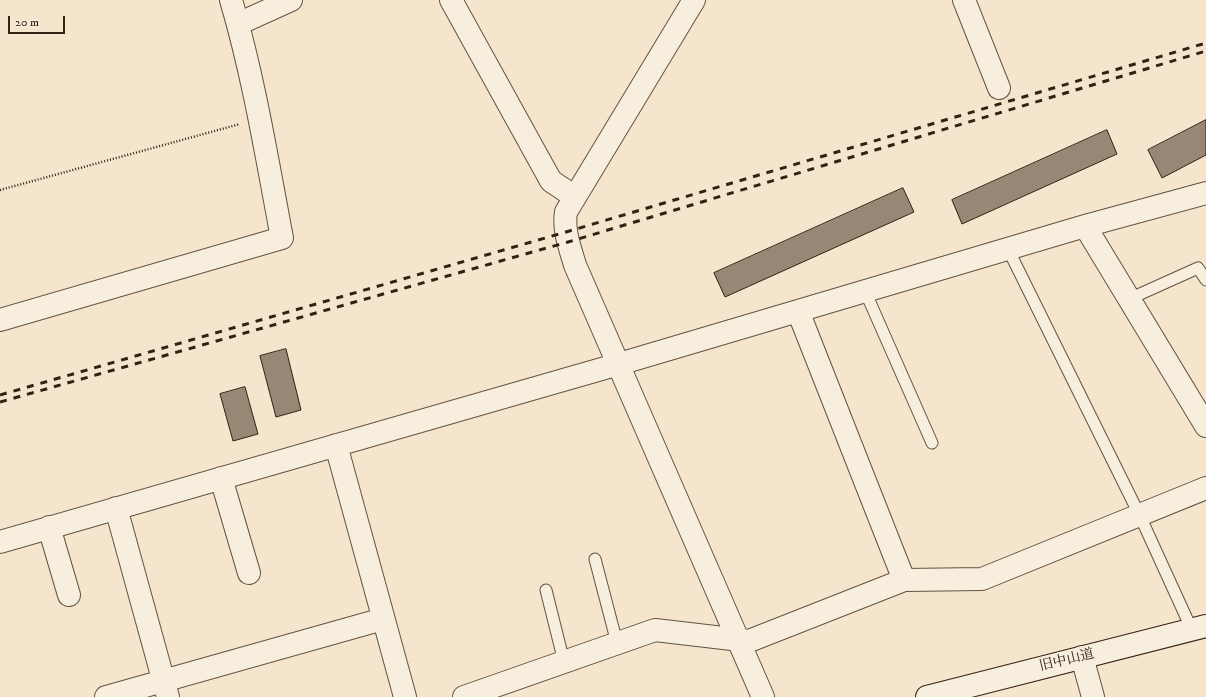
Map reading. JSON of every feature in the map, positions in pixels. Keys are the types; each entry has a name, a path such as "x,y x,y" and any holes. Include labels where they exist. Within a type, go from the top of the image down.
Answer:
{"street":[{"path":"0,320 282,238 260,119 231,0"},
{"path":"238,24 291,0"},
{"path":"451,0 551,181 575,197"},
{"path":"694,0 566,212 565,218 568,242 575,265 763,697"},
{"path":"964,0 999,88"},
{"path":"0,542 619,364 1008,248 1206,193"},
{"path":"1085,226 1129,299 1204,417"},
{"path":"798,311 904,580"},
{"path":"336,445 405,697"},
{"path":"221,478 249,573"},
{"path":"464,697 656,630 749,640 904,580 982,579 1206,488"},
{"path":"116,508 166,689"},
{"path":"49,527 69,595"},
{"path":"106,697 166,689 384,619"},
{"name":"旧中山道","path":"927,697 1199,628"},
{"path":"1082,657 1093,697"}],"lane":[{"path":"1008,248 1140,516 1199,628"},
{"path":"1129,299 1198,268 1206,280"},
{"path":"865,291 932,443"},
{"path":"595,559 617,643"},
{"path":"546,590 564,662"}],"path":[{"path":"0,190 260,119"}],"building":[{"path":"1206,120 1206,155 1162,178 1148,150"},
{"path":"1107,130 1117,154 962,224 952,200"},
{"path":"903,188 914,212 725,297 714,273"},
{"path":"286,349 301,410 276,417 260,356"},
{"path":"245,387 258,434 233,441 220,394"}],"railway":[{"path":"0,395 566,232 1206,43"},
{"path":"0,402 568,242 1206,51"}]}
